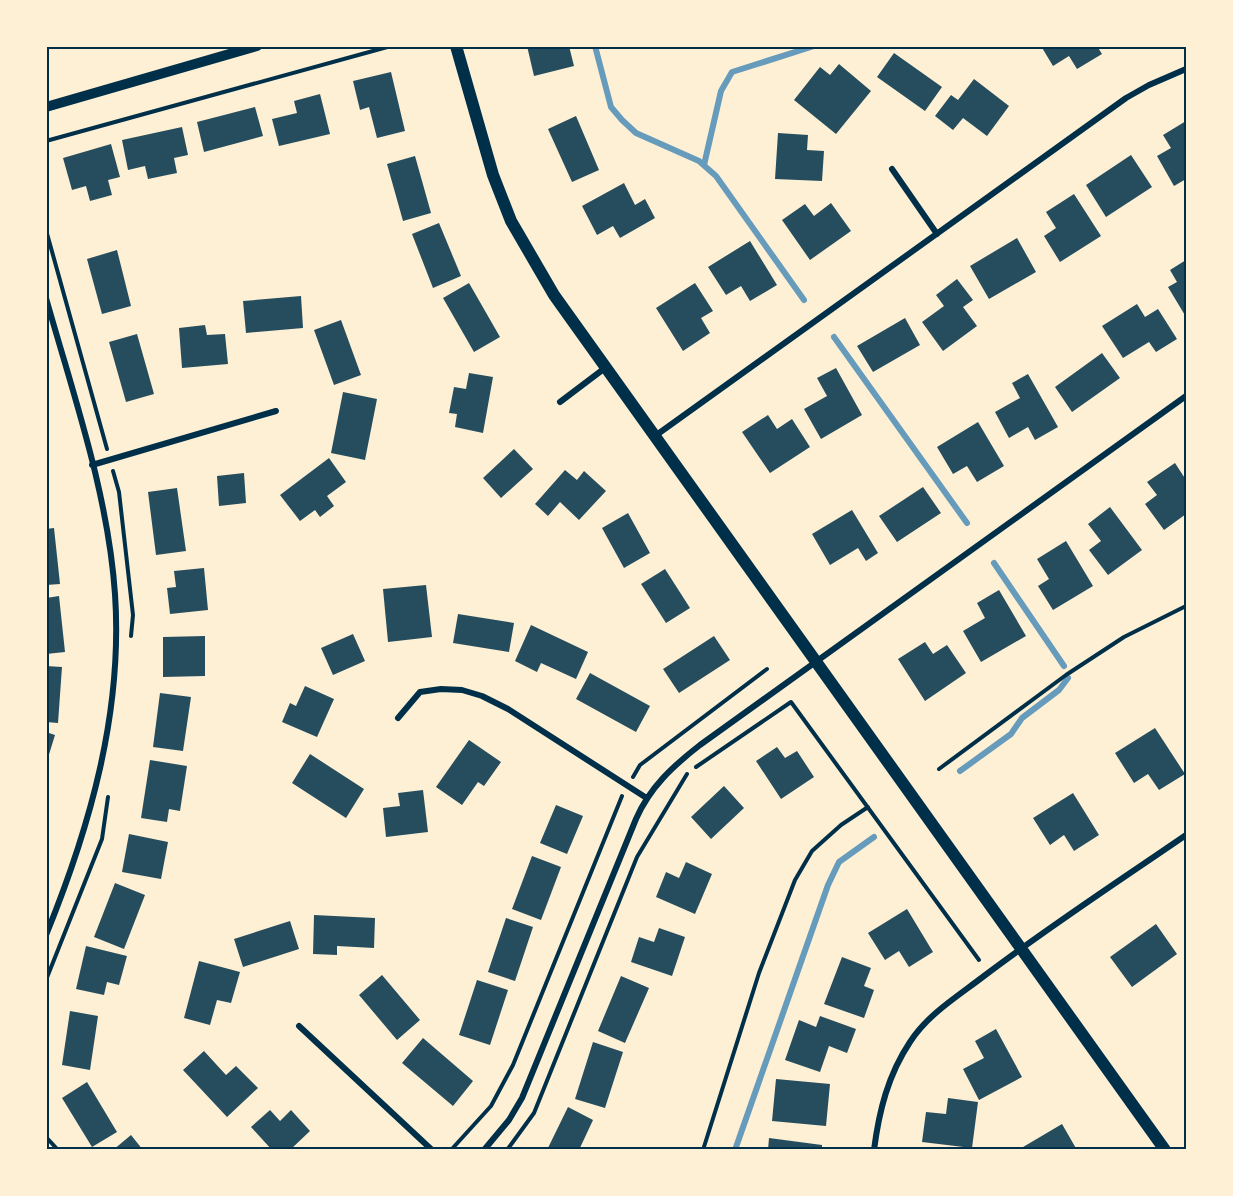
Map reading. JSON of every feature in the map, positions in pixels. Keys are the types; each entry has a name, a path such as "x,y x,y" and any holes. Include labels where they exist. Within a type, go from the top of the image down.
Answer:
{"main road":[{"path":"456,46 482,144 511,221 554,295 1165,1149"}],"street":[{"path":"46,107 257,46"},
{"path":"654,437 1126,98 1186,69"},
{"path":"892,169 937,234"},
{"path":"46,298 106,525 115,595 112,704 97,784 65,889 46,935"},
{"path":"560,402 605,368"},
{"path":"484,1149 509,1120 522,1098 645,797 678,762 700,745 1186,396"},
{"path":"92,465 276,411"},
{"path":"398,718 420,692 441,689 462,690 482,696 508,709 645,797"},
{"path":"874,1149 878,1118 888,1083 910,1041 926,1022 1022,948 1186,835"},
{"path":"299,1026 432,1149"}],"path":[{"path":"46,141 391,46"},
{"path":"46,230 119,492 132,604 130,639"},
{"path":"939,769 1066,675 1125,637 1186,606"},
{"path":"507,1149 534,1113 638,857 688,773 791,702 979,960"},
{"path":"46,980 102,839 108,792"},
{"path":"703,1149 759,973 795,880 812,850 841,825 868,807"},
{"path":"46,1137 58,1149"}],"building":[{"path":"527,46 569,46 574,66 534,76"},
{"path":"1041,46 1097,46 1102,54 1077,69 1069,56 1053,66"},
{"path":"894,53 942,87 925,111 877,77"},
{"path":"839,64 871,91 836,134 794,100 820,67 830,75"},
{"path":"391,72 405,131 377,138 369,107 360,110 353,81"},
{"path":"974,79 1009,106 987,136 963,118 953,130 935,116 951,95 958,100"},
{"path":"320,94 330,134 279,146 272,119 297,113 294,101"},
{"path":"255,107 263,136 204,152 197,122"},
{"path":"576,116 599,170 572,182 548,129"},
{"path":"1186,121 1186,179 1174,186 1157,156 1171,148 1163,135"},
{"path":"182,127 188,155 174,158 177,173 148,179 145,166 128,170 122,140"},
{"path":"778,133 808,135 807,150 824,151 822,181 775,179"},
{"path":"111,144 120,177 108,180 112,195 90,201 86,186 72,190 63,158"},
{"path":"1131,155 1152,187 1106,217 1086,185"},
{"path":"415,156 431,213 403,221 387,164"},
{"path":"624,183 635,205 645,199 655,218 620,238 613,226 597,235 582,206"},
{"path":"1074,194 1101,236 1060,262 1044,236 1056,228 1046,212"},
{"path":"831,203 851,231 810,260 782,220 805,204 814,216"},
{"path":"439,223 461,276 433,288 412,234"},
{"path":"1017,238 1036,272 989,299 970,266"},
{"path":"750,241 777,285 750,301 741,286 726,295 708,267"},
{"path":"117,250 131,306 102,314 87,259"},
{"path":"1186,260 1186,317 1168,287 1177,282 1170,270"},
{"path":"957,279 973,300 963,307 977,326 943,351 922,322 944,306 936,295"},
{"path":"469,283 500,337 474,352 443,298"},
{"path":"695,283 713,311 701,318 710,333 683,351 656,308"},
{"path":"301,296 303,328 246,333 243,301"},
{"path":"1137,304 1145,317 1158,309 1177,339 1156,352 1149,342 1123,358 1102,326"},
{"path":"905,318 920,345 873,372 857,346"},
{"path":"341,320 361,375 334,385 314,330"},
{"path":"205,325 207,335 225,334 228,364 182,368 179,328"},
{"path":"137,334 154,394 126,402 109,342"},
{"path":"1102,353 1120,378 1072,412 1055,387"},
{"path":"836,368 862,415 821,439 804,409 827,396 817,378"},
{"path":"469,373 493,377 483,433 455,427 457,414 449,413 454,387 466,389"},
{"path":"1028,374 1058,427 1035,440 1028,427 1009,438 995,412 1020,398 1012,383"},
{"path":"343,392 377,399 365,460 331,453"},
{"path":"768,415 777,429 792,419 810,447 770,473 742,432"},
{"path":"978,422 1004,466 977,482 967,466 953,474 937,447"},
{"path":"514,449 533,469 501,498 483,478"},
{"path":"329,458 346,482 327,496 334,506 320,517 315,510 300,521 280,495"},
{"path":"1175,463 1186,480 1186,514 1164,530 1145,504 1157,495 1147,482"},
{"path":"565,470 577,480 584,471 606,491 579,520 560,502 548,516 535,504"},
{"path":"244,473 246,503 219,506 217,476"},
{"path":"923,487 941,513 897,542 879,516"},
{"path":"177,488 186,551 156,555 148,492"},
{"path":"1110,507 1142,550 1108,575 1089,550 1101,541 1088,524"},
{"path":"852,510 878,553 866,561 858,548 830,565 812,534"},
{"path":"628,513 650,553 624,568 602,528"},
{"path":"54,528 60,584 46,585 46,529"},
{"path":"1066,541 1093,586 1053,610 1038,586 1049,579 1037,559"},
{"path":"204,568 208,610 170,614 167,588 176,587 174,571"},
{"path":"665,569 690,608 666,623 641,584"},
{"path":"426,585 432,637 388,642 383,589"},
{"path":"999,590 1026,636 981,662 963,631 985,618 977,603"},
{"path":"59,596 65,652 46,654 46,598"},
{"path":"458,614 514,623 509,652 453,643"},
{"path":"531,625 588,652 576,679 541,663 537,672 515,661"},
{"path":"353,634 365,661 333,675 321,648"},
{"path":"205,636 205,676 163,677 163,637"},
{"path":"714,636 730,660 679,693 663,669"},
{"path":"925,642 933,654 947,645 966,673 925,701 898,659"},
{"path":"46,666 62,667 58,723 46,722"},
{"path":"590,673 650,706 636,732 576,699"},
{"path":"305,686 334,699 317,737 282,722 290,703 296,706"},
{"path":"160,693 191,697 183,751 153,747"},
{"path":"1155,728 1185,774 1159,790 1148,774 1134,783 1115,753"},
{"path":"46,732 55,735 47,761 46,761"},
{"path":"469,740 501,762 484,786 478,782 462,805 436,787"},
{"path":"777,747 785,758 797,751 814,777 781,799 756,761"},
{"path":"310,754 364,789 346,818 292,783"},
{"path":"150,760 187,766 180,811 169,809 167,822 141,818"},
{"path":"724,786 744,808 711,839 691,817"},
{"path":"423,790 428,832 386,837 383,808 400,806 398,793"},
{"path":"1073,793 1099,835 1074,851 1064,835 1050,845 1033,818"},
{"path":"556,805 583,816 567,854 540,843"},
{"path":"129,834 168,842 161,879 122,872"},
{"path":"532,856 561,867 541,920 512,909"},
{"path":"686,862 712,874 695,914 656,897 666,872 679,878"},
{"path":"115,883 145,895 124,949 94,937"},
{"path":"907,909 933,952 909,967 899,951 885,960 868,933"},
{"path":"314,915 375,918 374,948 337,946 337,955 313,954"},
{"path":"506,918 533,927 515,981 488,972"},
{"path":"290,921 299,949 243,967 234,939"},
{"path":"1156,924 1177,954 1132,987 1110,957"},
{"path":"659,928 685,937 672,976 631,962 639,937 654,942"},
{"path":"86,946 127,956 119,985 107,982 104,995 76,989"},
{"path":"842,957 871,968 864,986 874,990 864,1018 824,1004"},
{"path":"199,961 240,972 231,1003 217,1000 210,1025 184,1018"},
{"path":"382,975 420,1020 397,1040 359,995"},
{"path":"621,976 649,988 625,1043 598,1031"},
{"path":"477,980 508,990 490,1045 459,1035"},
{"path":"70,1011 98,1016 90,1070 62,1065"},
{"path":"820,1016 856,1029 847,1053 829,1046 820,1072 785,1060 799,1020 816,1027"},
{"path":"996,1029 1022,1077 979,1100 963,1069 984,1058 975,1041"},
{"path":"423,1038 473,1081 453,1106 402,1063"},
{"path":"593,1042 623,1052 605,1108 575,1099"},
{"path":"204,1051 226,1075 236,1066 258,1088 227,1117 183,1070"},
{"path":"776,1079 830,1084 826,1126 772,1121"},
{"path":"87,1082 117,1132 92,1147 62,1098"},
{"path":"948,1098 978,1102 972,1148 922,1142 926,1112 946,1114"},
{"path":"568,1107 593,1120 579,1150 547,1150"},
{"path":"270,1110 280,1121 291,1110 310,1131 290,1150 272,1150 251,1127"},
{"path":"1062,1124 1077,1150 1018,1150"},
{"path":"131,1135 143,1150 113,1150"},
{"path":"769,1138 822,1145 822,1150 768,1150"}],"waterway":[{"path":"595,46 611,107 636,133 699,161 716,176 804,300"},
{"path":"704,165 721,91 732,72 814,46"},
{"path":"834,337 967,523"},
{"path":"994,563 1064,666"},
{"path":"960,771 1011,734 1022,718 1059,690 1068,678"},
{"path":"735,1150 828,885 839,862 874,837"}]}
